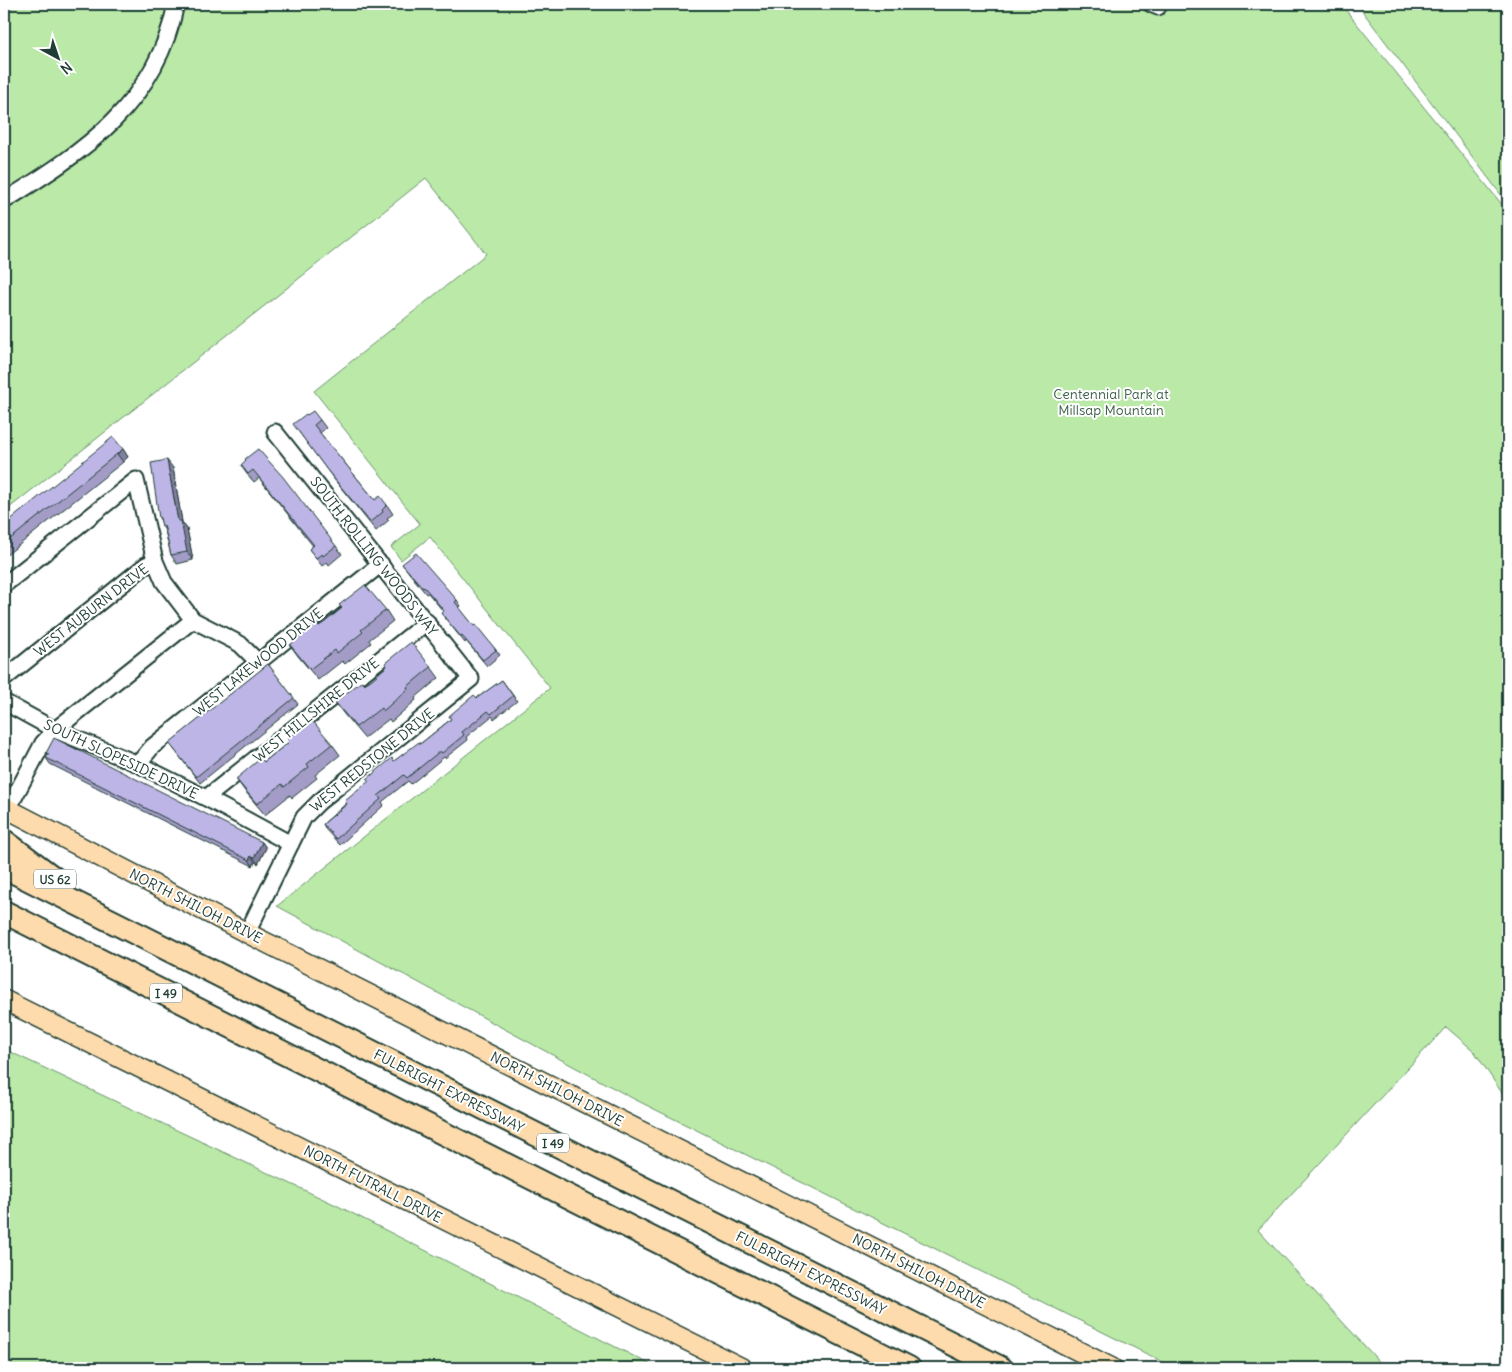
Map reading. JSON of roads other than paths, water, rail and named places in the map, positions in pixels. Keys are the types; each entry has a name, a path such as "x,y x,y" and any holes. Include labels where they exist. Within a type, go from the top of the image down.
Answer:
{"highway":[{"name":"US 62","path":"4,840 105,918"},
{"name":"FULBRIGHT EXPRESSWAY","path":"4,867 1001,1368"},
{"name":"I 49","path":"4,912 909,1368"}],"main road":[{"name":"NORTH SHILOH DRIVE","path":"6,808 247,932 1112,1368"},
{"name":"NORTH FUTRALL DRIVE","path":"4,1000 742,1368"}],"street":[{"path":"4,201 76,154 119,116 134,98 155,66 176,4"},
{"name":"SOUTH ROLLING WOODS WAY","path":"275,432 471,680"},
{"path":"4,585 136,480 155,561 164,582 193,620 240,644 258,662"},
{"name":"WEST AUBURN DRIVE","path":"4,679 146,565 155,561"},
{"name":"WEST LAKEWOOD DRIVE","path":"138,764 152,747 381,564"},
{"path":"6,808 42,743 55,730 193,620"},
{"name":"WEST HILLSHIRE DRIVE","path":"206,798 427,622"},
{"name":"WEST REDSTONE DRIVE","path":"247,932 304,817 319,802 471,680"},
{"name":"SOUTH SLOPESIDE DRIVE","path":"4,702 55,730 138,764 291,844"}],"park label":[{"name":"Centennial Park at Millsap Mountain","path":"1111,402"}]}
